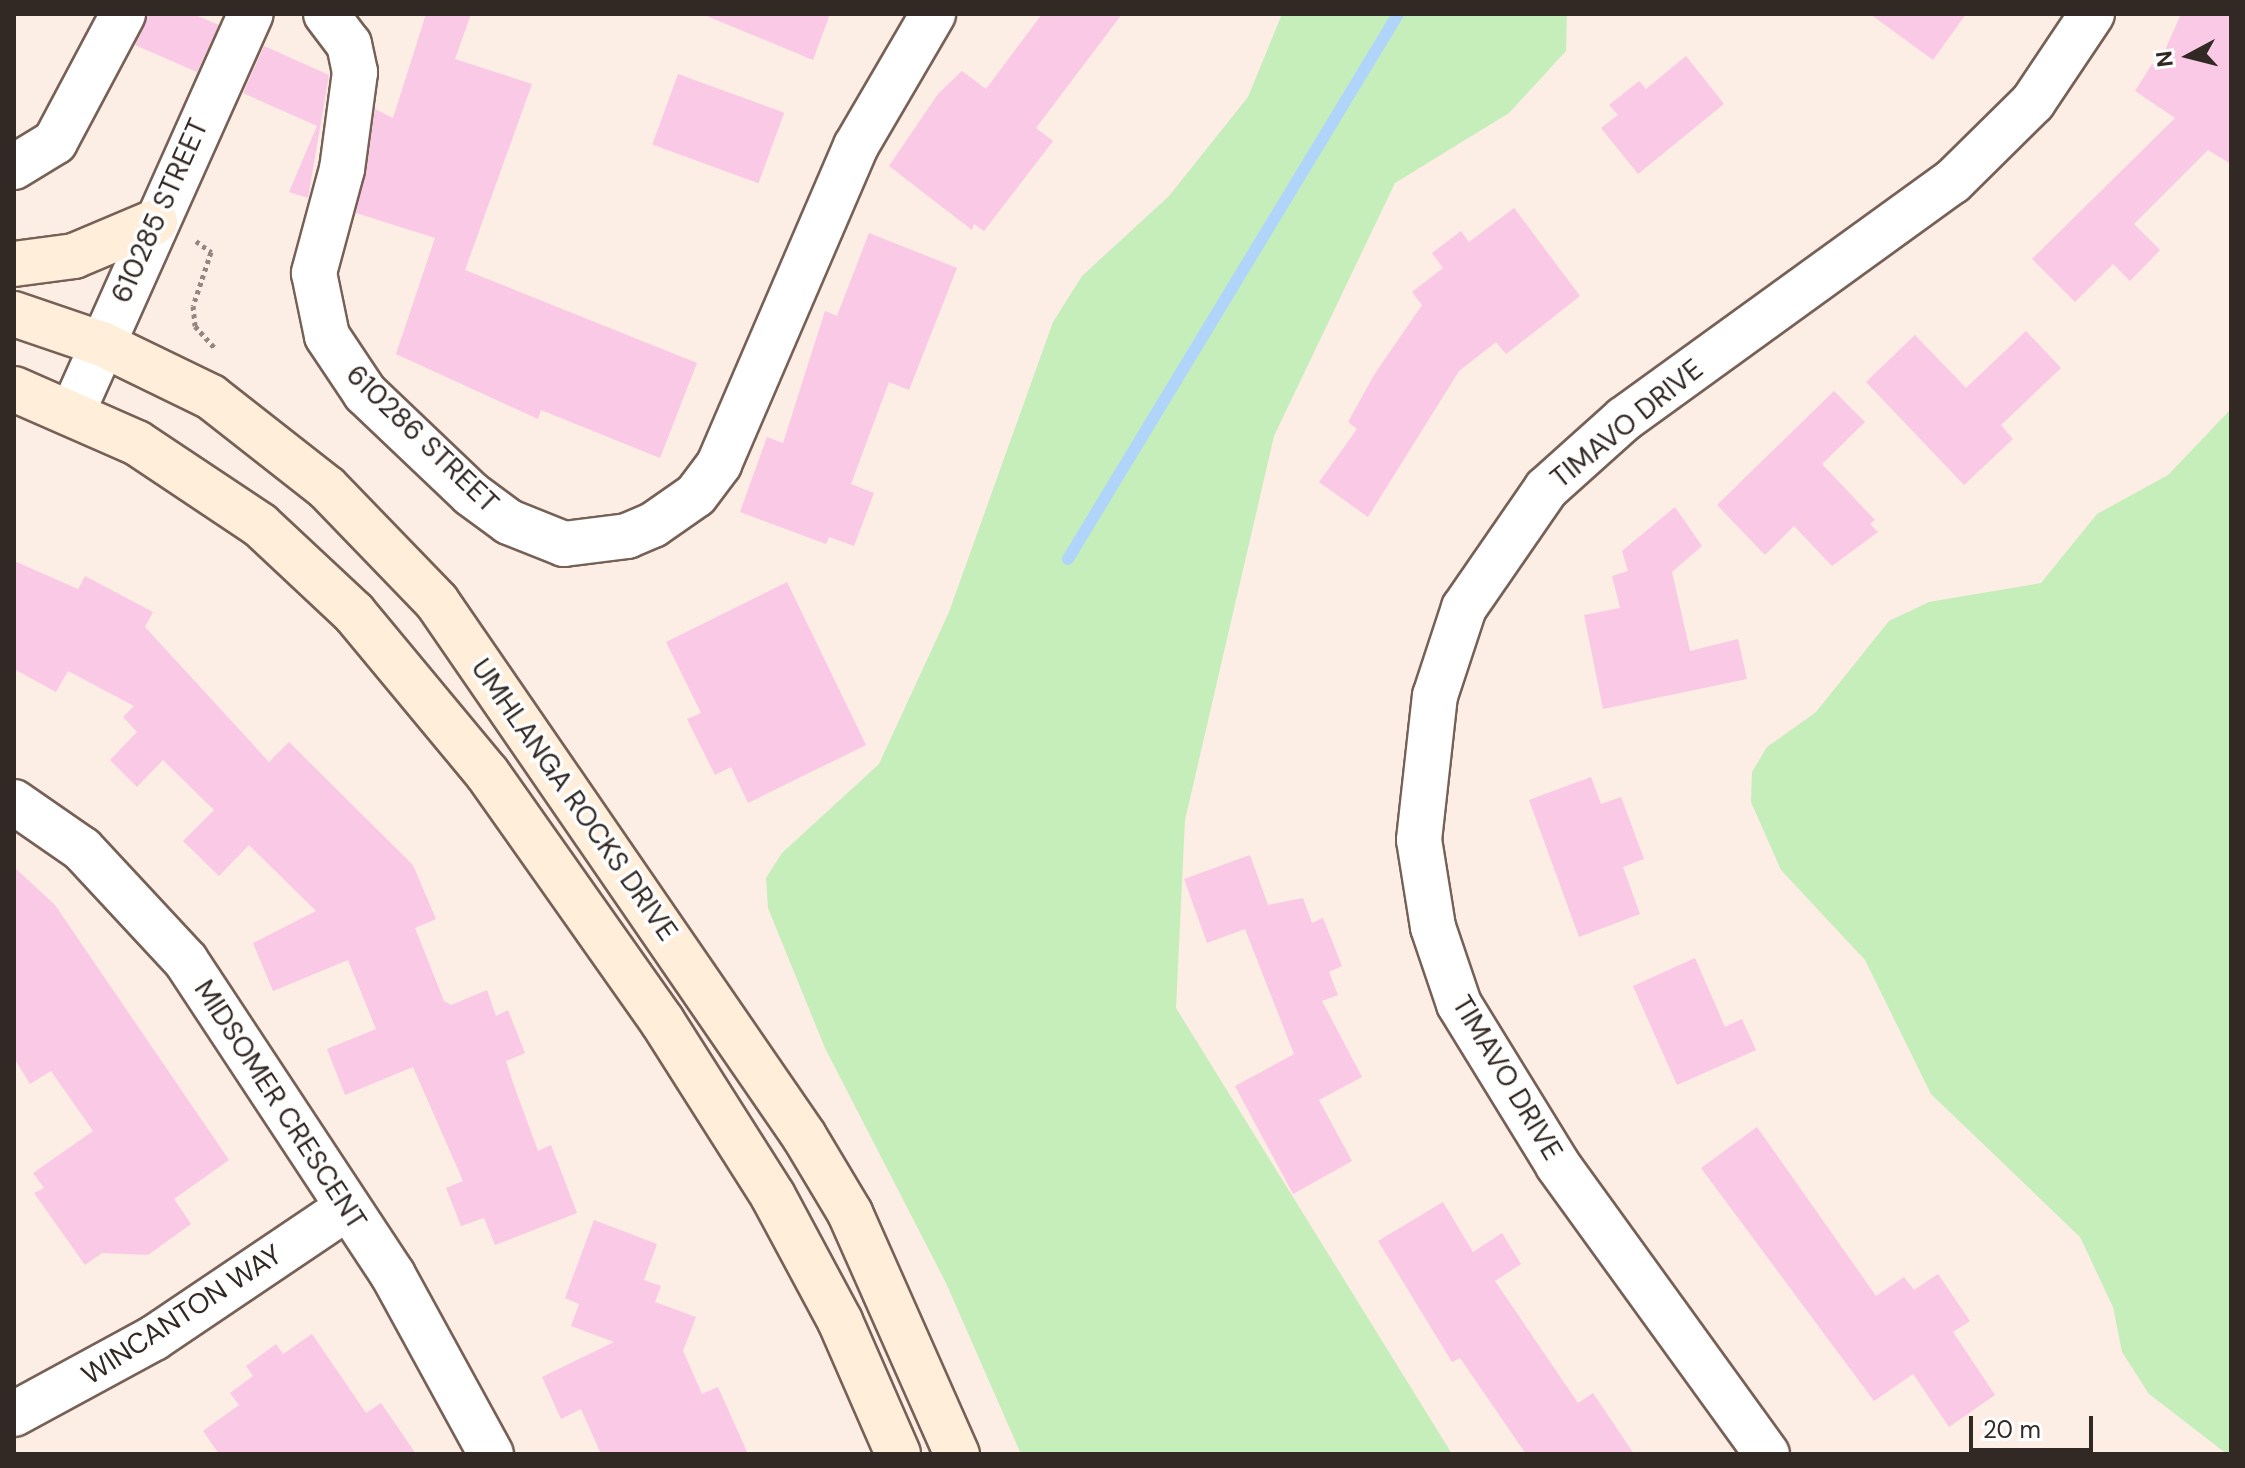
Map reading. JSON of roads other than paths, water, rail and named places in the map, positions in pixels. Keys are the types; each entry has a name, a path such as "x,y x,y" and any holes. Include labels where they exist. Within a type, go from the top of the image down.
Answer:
{"main road":[{"path":"14,264 74,256 155,222"},
{"name":"UMHLANGA ROCKS DRIVE","path":"14,314 102,344 211,397 327,488 437,602 804,1136 850,1213 957,1454"},
{"name":"UMHLANGA ROCKS DRIVE","path":"14,389 73,411 248,517 313,571 487,773 662,1021 773,1196 840,1321 898,1454"}],"street":[{"path":"14,167 55,142 123,14"},
{"name":"610285 STREET","path":"73,411 155,222 251,14"},
{"name":"610286 STREET","path":"326,14 349,44 355,72 342,169 314,273 327,336 365,393 471,494 528,532 564,544 627,536 653,525 696,495 719,464 851,157 886,85 933,14"},
{"name":"TIMAVO DRIVE","path":"1767,1454 1558,1165 1459,1004 1433,927 1419,840 1435,696 1471,596 1546,489 1624,419 1952,182 2033,102 2092,14"},
{"name":"MIDSOMER CRESCENT","path":"14,802 82,849 148,914 250,1053 347,1208 491,1454"},
{"name":"WINCANTON WAY","path":"14,1414 154,1338 347,1208"}],"waterway":[{"path":"1068,559 1398,14"}]}
